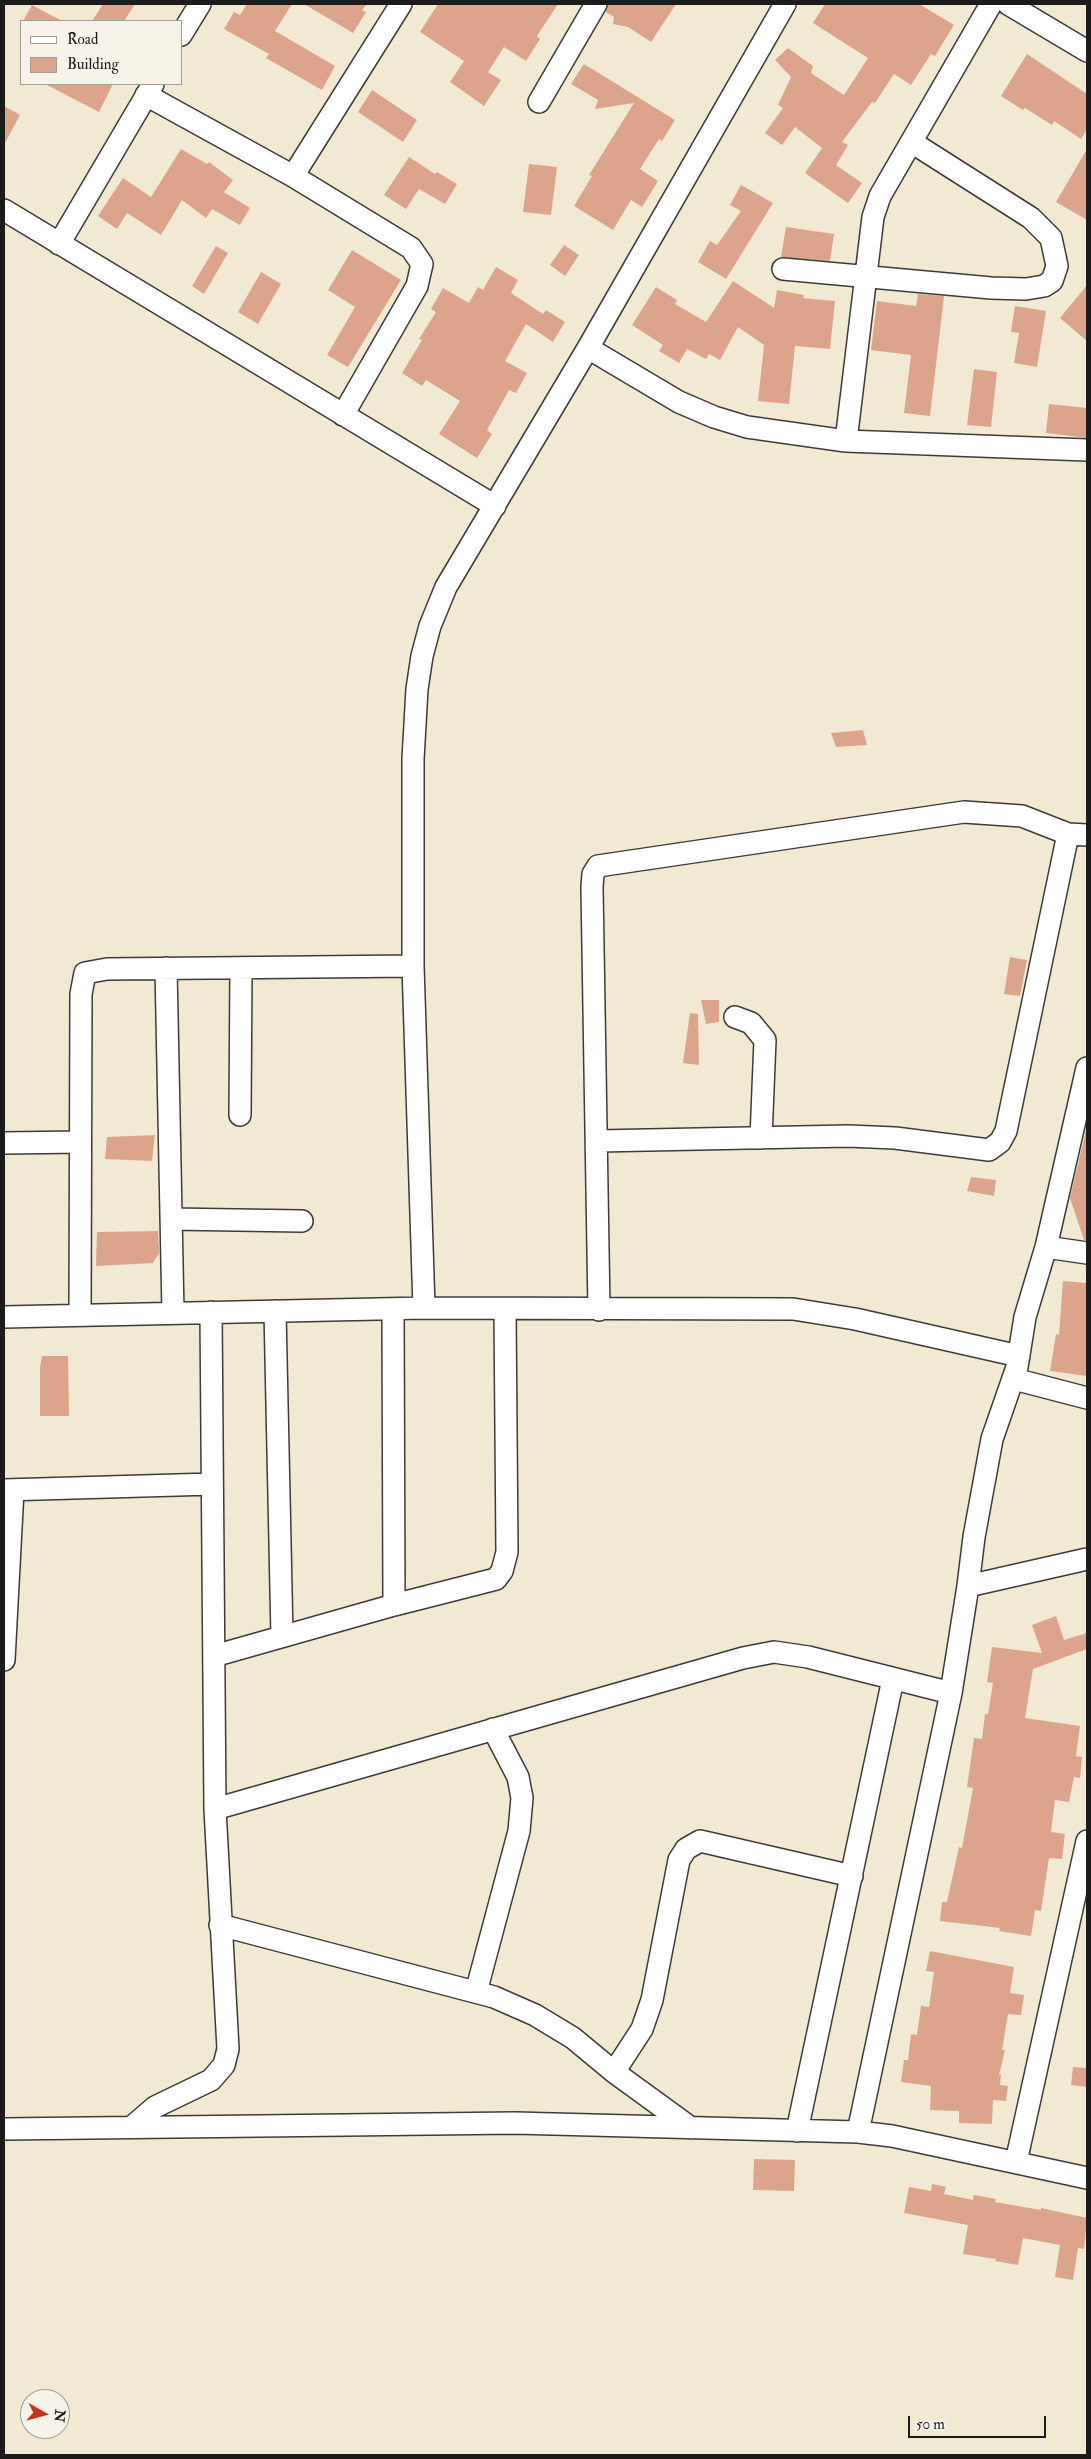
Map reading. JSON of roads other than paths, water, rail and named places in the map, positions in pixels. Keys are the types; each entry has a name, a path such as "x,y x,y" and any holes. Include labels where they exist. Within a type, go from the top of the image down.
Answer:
{"street":[{"path":"182,34 200,4"},
{"path":"293,176 401,4"},
{"path":"539,102 596,4"},
{"path":"424,1308 413,966 413,759 417,689 422,656 430,626 446,588 588,348 785,4"},
{"path":"846,441 864,276 873,218 878,203 991,4"},
{"path":"1008,4 1087,51"},
{"path":"59,244 150,89 411,248 422,264 417,286 343,415"},
{"path":"783,268 1026,289 1044,286 1052,281 1057,266 1056,254 1051,238 1031,218 913,143"},
{"path":"4,210 495,506"},
{"path":"588,348 672,398 714,418 747,427 846,441 1087,450"},
{"path":"598,1141 848,1136 895,1138 989,1150 1000,1142 1006,1131 1078,834 1022,816 964,812 598,866 593,874 592,887 598,1141 599,1310"},
{"path":"80,1315 81,994 85,973 107,969 413,966"},
{"path":"166,968 173,1313"},
{"path":"240,1115 241,968"},
{"path":"735,1017 751,1023 765,1040 762,1138"},
{"path":"858,2132 951,1693 974,1537 992,1439 1014,1379 1025,1317 1046,1247 1083,1107 1087,1068"},
{"path":"4,1143 80,1142"},
{"path":"171,1219 302,1221"},
{"path":"1046,1247 1087,1254"},
{"path":"4,1317 424,1308 599,1310 792,1309 855,1319 1019,1356"},
{"path":"393,1309 394,1604"},
{"path":"214,1656 394,1604 496,1579 502,1572 507,1552 505,1309"},
{"path":"274,1311 282,1636"},
{"path":"134,2126 155,2106 211,2080 224,2066 228,2049 228,2018 220,1925 215,1809 211,1312"},
{"path":"1014,1379 1087,1398"},
{"path":"4,1660 8,1490 212,1484"},
{"path":"968,1586 1087,1559"},
{"path":"215,1809 743,1658 774,1652 808,1657 951,1693"},
{"path":"797,2130 893,1679"},
{"path":"476,1992 519,1831 522,1798 518,1776 493,1729"},
{"path":"614,2072 642,2029 652,2000 679,1860 686,1849 700,1840 852,1876"},
{"path":"1016,2162 1087,1841"},
{"path":"220,1925 494,1997 536,2015 573,2038 614,2072 691,2128"},
{"path":"4,2129 515,2122 858,2132 892,2136 1087,2178"}]}
